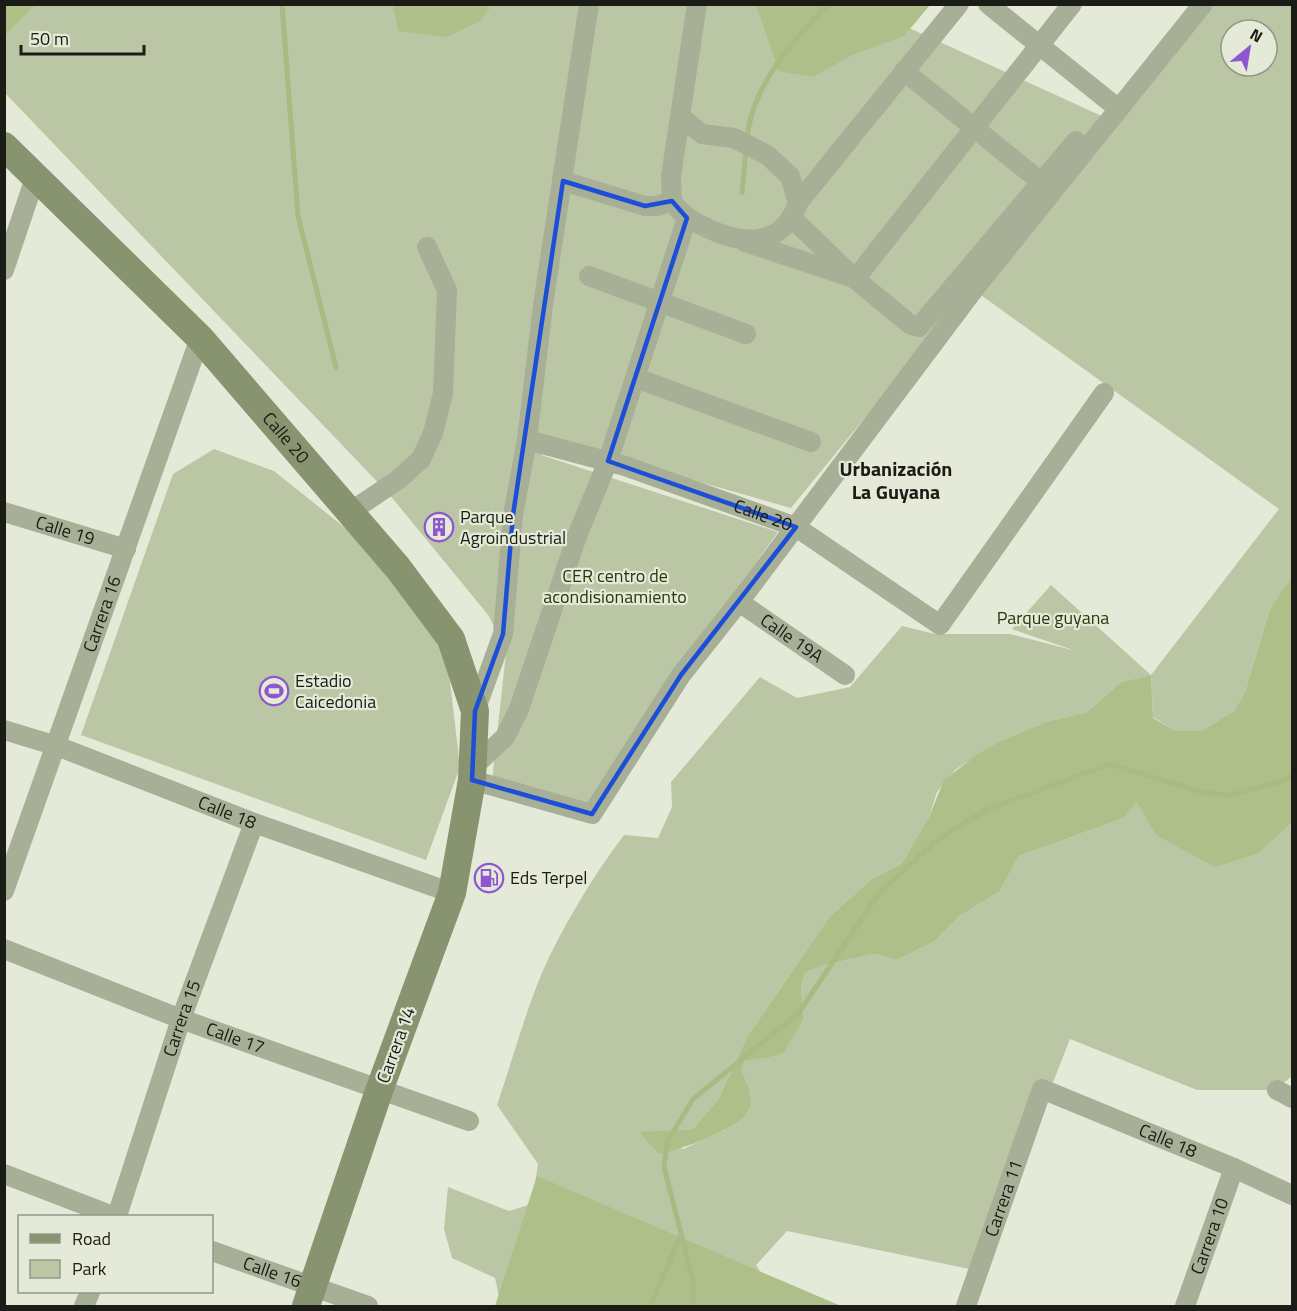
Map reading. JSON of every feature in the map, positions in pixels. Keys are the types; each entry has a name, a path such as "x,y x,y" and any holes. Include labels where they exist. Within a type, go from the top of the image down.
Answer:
{"main road":[{"name":"Calle 20","path":"4,146 200,338 398,568 451,639 475,711 472,774"},
{"name":"Carrera 14","path":"309,1297 380,1088 452,893 472,774"}],"street":[{"path":"475,711 503,634 513,515 527,440 543,305 589,4"},
{"path":"697,4 670,176 672,201 687,218 743,241 855,279"},
{"path":"743,241 760,240 780,230 817,179 959,4"},
{"path":"988,4 1110,102"},
{"path":"855,279 973,126 1072,4"},
{"path":"790,176 795,211 855,279 910,325 919,327 1110,102 1189,4"},
{"path":"687,218 608,462 577,536 519,709 505,737 472,774 592,814 681,675 796,527 975,288 1203,4"},
{"path":"904,70 1041,182"},
{"path":"681,117 702,134 734,138 751,145 790,176 817,179"},
{"path":"674,154 702,134"},
{"path":"4,270 35,178"},
{"path":"563,181 645,206 657,206 672,201"},
{"path":"350,512 399,479 421,459 433,433 443,393 447,290 427,247"},
{"path":"589,276 746,334"},
{"name":"Carrera 16","path":"4,891 200,338"},
{"path":"636,378 811,442"},
{"name":"Calle 20","path":"527,440 608,462 796,527 940,625 1104,393"},
{"name":"Calle 19","path":"4,512 126,549"},
{"name":"Calle 19A","path":"739,602 845,675"},
{"name":"Calle 18","path":"4,730 57,746 254,823 452,893"},
{"name":"Carrera 15","path":"115,1215 181,1019 254,823"},
{"name":"Calle 17","path":"4,949 181,1019 469,1121"},
{"name":"Calle 18","path":"1042,1089 1234,1168 1293,1195"},
{"name":"Carrera 11","path":"972,1305 1042,1089"},
{"name":"Carrera 10","path":"1185,1306 1234,1168"},
{"path":"4,1174 112,1215"},
{"name":"Calle 16","path":"213,1251 309,1297 368,1306"}],"highlighted area":[{"path":"563,181 645,206 672,201 687,218 608,461 796,527 681,675 592,814 472,780 475,711 503,634 513,515"}],"green space":[{"path":"5,4 36,5 5,36"},
{"path":"756,4 930,5 904,36 852,55 813,77 779,71"},
{"name":"CER centro de acondisionamiento","path":"857,4 1106,118 1196,5 1292,5 1292,576 1270,608 1245,692 1234,711 1201,731 1176,731 1153,717 1151,675 1279,509 971,288 791,508 544,438 541,455 778,532 678,670 592,809 492,781 506,653 489,616 389,494 5,93 5,36 36,5 392,5 398,31 490,8 488,5"},
{"path":"392,5 488,5 490,8 480,21 447,37 398,31"},
{"name":"Estadio Caicedonia","path":"214,449 274,471 379,555 446,647 460,767 426,860 81,735 173,474"},
{"path":"1292,576 1292,823 1259,853 1215,867 1156,835 1137,802 1124,818 1019,856 1000,891 960,916 935,941 897,960 874,954 824,965 805,973 801,988 804,1019 783,1053 766,1058 745,1060 741,1071 749,1091 750,1106 742,1118 732,1125 693,1144 659,1154 639,1132 693,1129 719,1098 747,1037 830,916 872,879 902,863 929,817 944,780 978,754 1002,740 1046,722 1087,712 1121,682 1151,675 1153,718 1176,731 1201,731 1234,711 1245,692 1270,608"},
{"name":"Parque guyana","path":"1051,585 1151,675 1121,682 1087,712 1046,722 1002,740 955,770 937,792 929,817 902,863 872,879 830,916 747,1037 719,1098 693,1129 639,1133 683,1149 725,1130 751,1095 740,1071 745,1059 766,1058 804,1020 801,988 805,973 824,965 874,954 897,960 935,941 960,916 1000,891 1019,856 1124,818 1137,801 1259,853 1292,823 1292,1076 1275,1090 1197,1090 1070,1039 979,1271 787,1231 756,1265 780,1306 501,1306 495,1278 452,1258 444,1229 448,1187 509,1211 532,1204 538,1164 497,1105 527,1012 549,957 584,894 624,835 658,838 672,807 671,782 760,677 797,698 850,687 902,626 935,634 1010,634 1076,651 1012,629"},
{"path":"537,1176 841,1306 495,1306"}],"waterway":[{"path":"282,4 298,216 336,367"},
{"path":"747,140 750,120 765,83 788,49 828,4"},
{"path":"742,193 746,149"},
{"path":"693,1306 693,1280 664,1167 667,1142 693,1099 798,1014 879,893 937,840 986,810 1110,764 1205,793 1232,795 1283,781 1292,775"},
{"path":"650,1306 681,1235"}],"place":[{"name":"Parque Agroindustrial","path":"439,527"},
{"name":"Estadio Caicedonia","path":"274,691"},
{"name":"Eds Terpel","path":"489,878"}],"district":[{"name":"Urbanización La Guyana","path":"896,480"}]}
